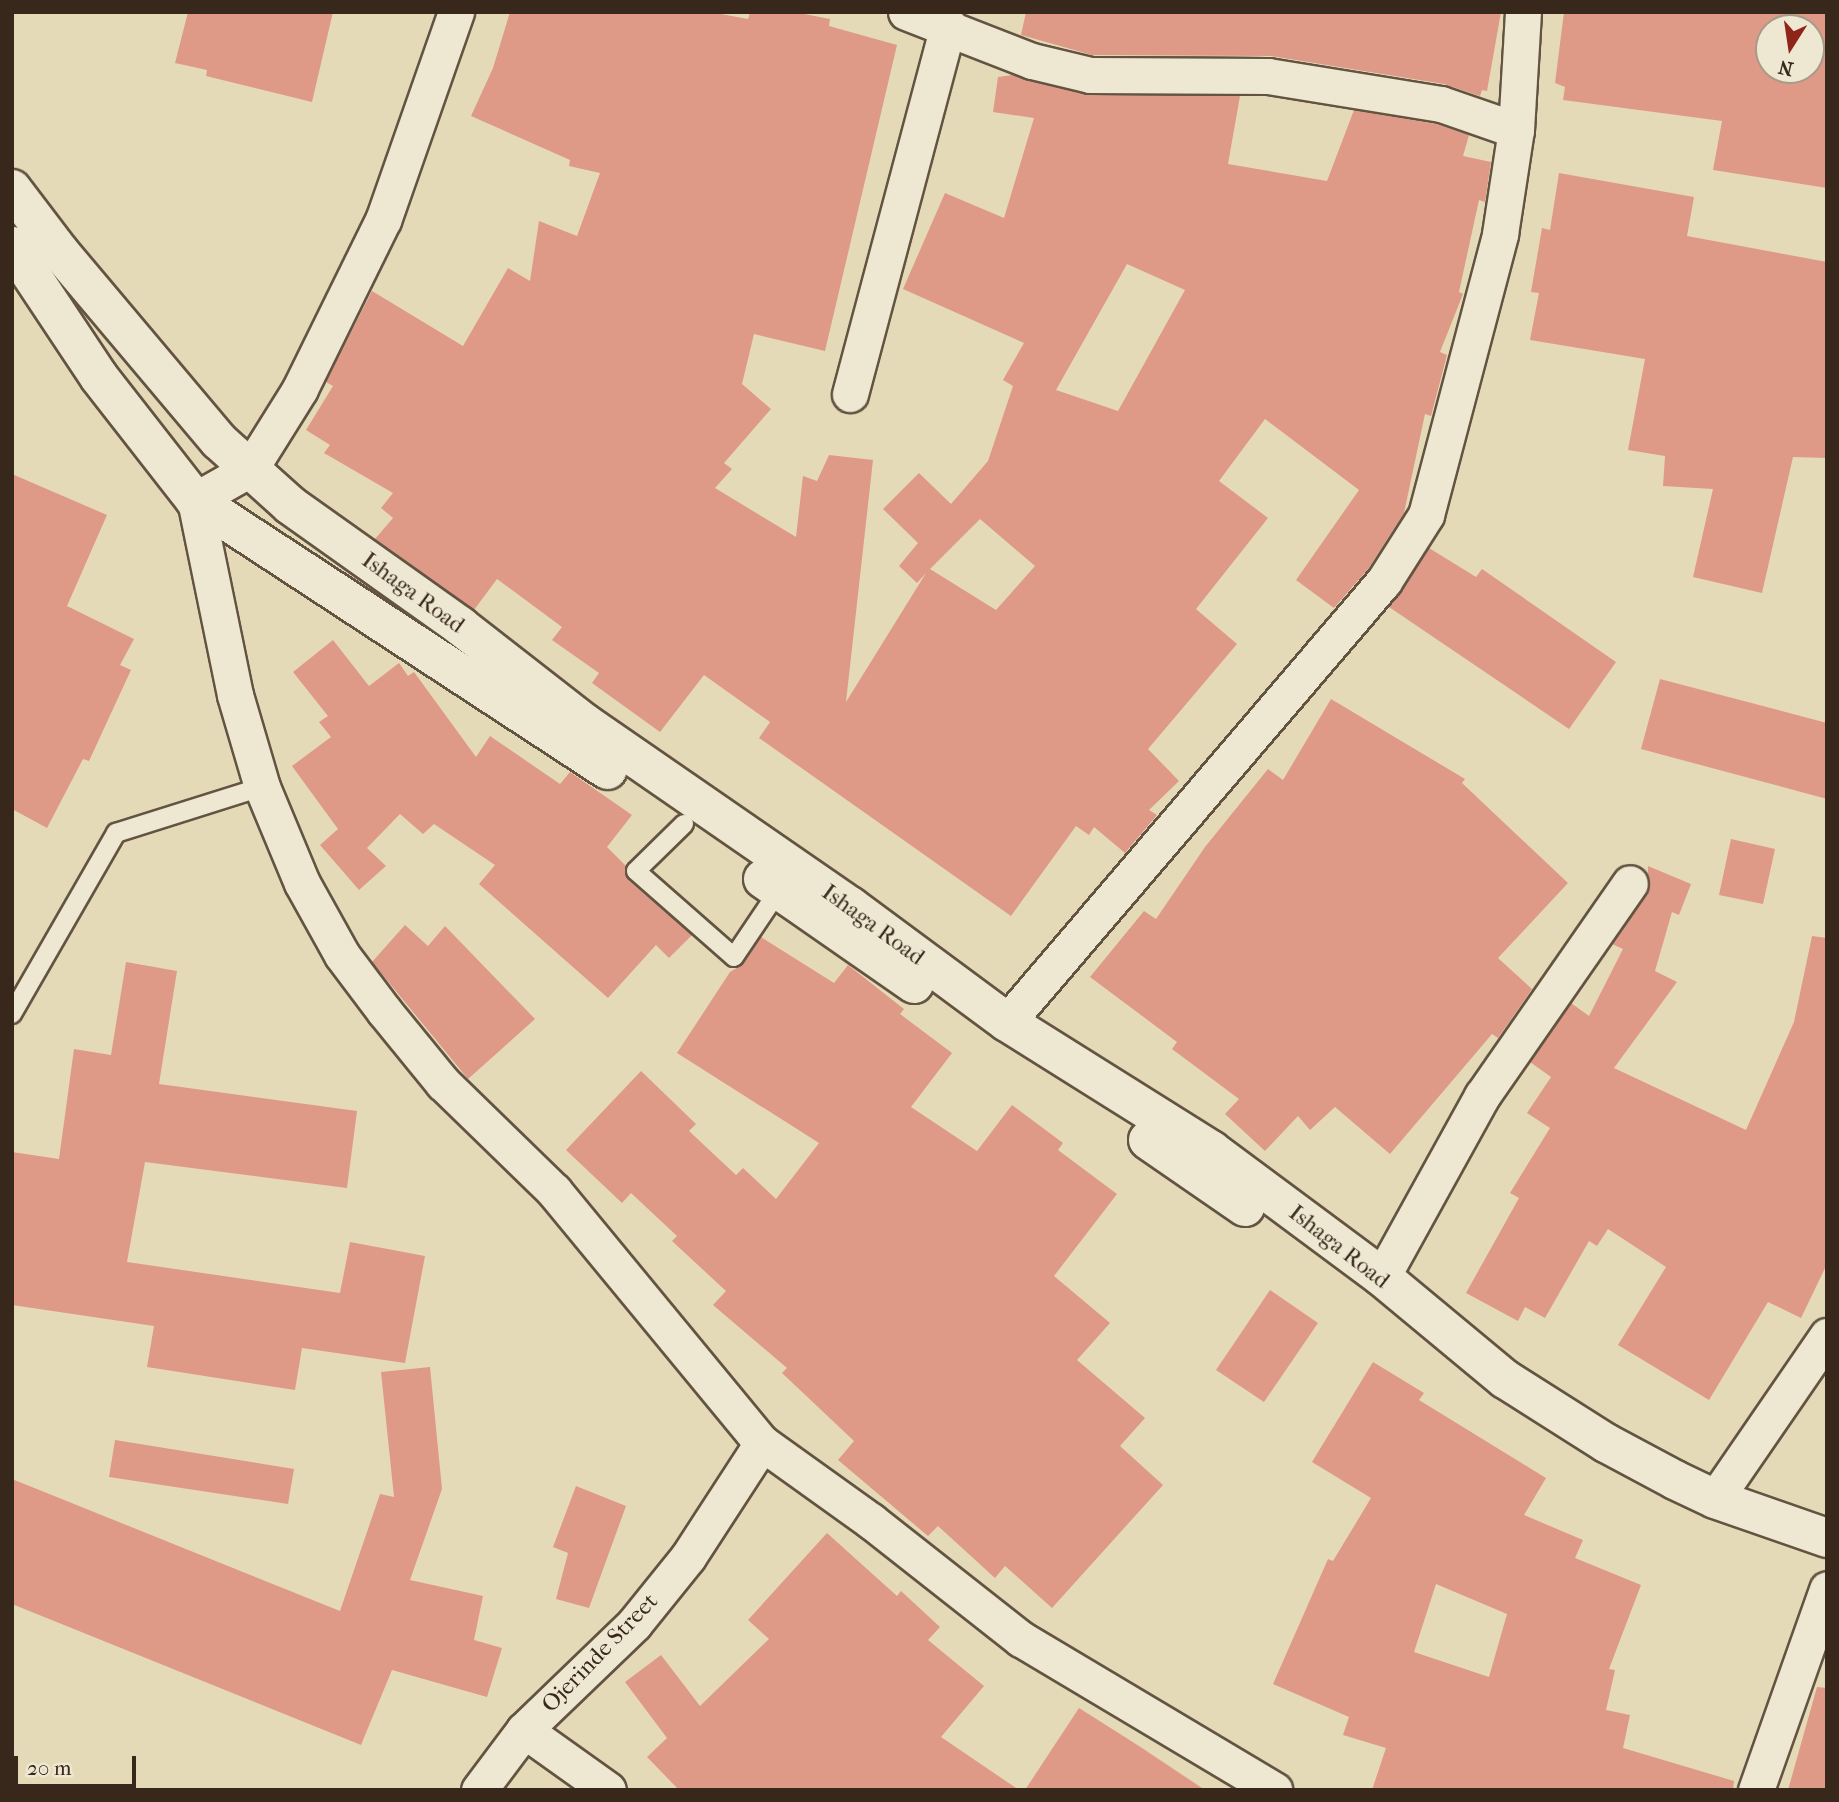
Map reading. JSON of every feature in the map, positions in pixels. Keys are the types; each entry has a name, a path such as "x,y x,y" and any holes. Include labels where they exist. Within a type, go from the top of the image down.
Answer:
{"main road":[{"name":"Ishaga Road","path":"12,189 141,349 219,440 290,505 460,626 586,724 850,906 1007,1022 1211,1150 1382,1277 1420,1313 1505,1379 1606,1443 1715,1499 1827,1538"},
{"name":"Ishaga Road","path":"12,246 99,377 195,500 684,824 851,943 1060,1079 1274,1227 1476,1381 1547,1429 1640,1483 1827,1558"}],"street":[{"path":"456,12 383,220 300,389 250,469 195,500 235,695 262,787 302,883 342,955 443,1083 554,1191 762,1443 871,1521 1021,1639 1274,1790"},
{"path":"906,12 948,25 1032,61 1090,75 1268,76 1441,104 1516,130"},
{"path":"1007,1022 1384,581 1426,515 1500,234 1516,130 1523,12"},
{"path":"850,394 948,25"},
{"path":"1382,1277 1482,1096 1630,883"},
{"path":"1715,1499 1827,1336"},
{"name":"Ojerinde Street","path":"479,1790 524,1730 635,1623 688,1558 762,1443"},
{"path":"1756,1790 1827,1589"},
{"path":"524,1730 608,1790"}],"lane":[{"path":"12,1014 116,833 262,787"},
{"path":"684,824 636,871 734,957 779,890"}],"building":[{"path":"188,12 333,12 312,102 206,76 207,70 175,63"},
{"path":"510,12 710,12 748,19 750,12 794,12 830,19 829,26 897,45 825,351 754,334 742,384 771,409 724,463 732,469 715,488 796,537 803,476 817,481 829,455 873,460 846,702 926,573 917,583 899,566 918,543 883,509 919,473 951,504 988,461 1013,386 1003,380 1024,343 903,289 945,193 1004,218 1034,118 993,112 998,77 1012,75 1090,95 1240,96 1228,164 1327,181 1354,110 1436,124 1469,135 1463,156 1491,162 1485,202 1479,200 1459,292 1463,294 1440,352 1447,355 1431,416 1425,414 1404,513 1368,569 1334,608 1296,580 1359,490 1265,419 1219,481 1268,518 1196,609 1237,644 1148,749 1179,781 1149,810 1157,815 1125,853 1094,827 1089,835 1076,826 1011,916 759,738 770,722 704,675 660,732 592,683 599,673 552,640 562,627 497,579 474,610 375,539 393,518 381,508 393,493 324,453 330,445 306,430 333,386 326,382 372,291 463,346 508,268 530,281 539,221 577,236 600,173 569,166 570,160 471,116 493,68","holes":["1127,264 1185,290 1118,411 1056,390","980,519 1035,566 996,610 930,569"]},
{"path":"1026,12 1501,12 1487,91 1482,90 1480,96 1444,84 1271,56 1092,55 1021,35"},
{"path":"1564,12 1827,12 1827,188 1713,170 1722,121 1563,100 1565,87 1555,83"},
{"path":"1559,173 1694,197 1687,236 1827,262 1827,458 1793,457 1762,593 1693,577 1713,489 1663,486 1665,456 1628,450 1645,359 1530,340 1539,293 1531,292 1542,228 1550,230"},
{"path":"12,474 107,515 67,606 134,639 120,665 131,670 89,761 83,759 47,828 12,809"},
{"path":"1429,548 1476,577 1482,569 1616,662 1569,729 1389,607"},
{"path":"333,640 369,686 399,663 408,676 414,672 476,757 490,736 560,784 570,772 632,815 607,847 626,866 628,880 692,935 669,958 656,945 608,998 479,884 495,865 434,824 423,834 400,814 367,848 386,866 359,890 320,845 338,829 292,766 331,737 319,722 328,716 293,672"},
{"path":"1660,679 1827,723 1827,799 1641,749"},
{"path":"1331,699 1465,779 1462,783 1568,883 1498,958 1532,989 1498,1038 1492,1034 1390,1154 1335,1107 1310,1130 1298,1116 1265,1151 1225,1114 1239,1099 1172,1049 1177,1042 1090,977 1144,911 1156,919 1205,847 1268,769 1283,780"},
{"path":"1731,839 1775,849 1763,904 1719,895"},
{"path":"1648,866 1691,884 1679,915 1672,912 1655,971 1677,982 1614,1068 1746,1130 1794,1022 1812,936 1827,938 1827,1264 1801,1318 1768,1302 1709,1400 1618,1345 1666,1267 1608,1229 1597,1246 1589,1241 1545,1318 1525,1307 1518,1321 1466,1293 1519,1198 1510,1193 1550,1128 1527,1113 1551,1077 1530,1062 1571,1003 1589,1016 1623,949 1612,944 1647,894"},
{"path":"405,925 428,946 445,926 535,1019 468,1079 372,962"},
{"path":"761,937 834,983 848,965 904,1009 900,1014 952,1053 911,1107 977,1151 1012,1105 1063,1143 1058,1150 1117,1194 1054,1276 1110,1323 1077,1360 1145,1418 1120,1446 1163,1485 1052,1608 1005,1566 995,1578 938,1526 928,1536 838,1460 854,1441 782,1373 787,1368 713,1305 726,1291 672,1241 677,1236 631,1193 622,1203 566,1150 641,1071 696,1124 689,1131 736,1175 743,1168 776,1199 819,1143 677,1053 730,972 743,964"},
{"path":"126,962 177,971 159,1084 357,1111 347,1188 145,1162 127,1262 340,1293 350,1242 425,1256 405,1363 302,1348 295,1390 147,1367 154,1326 12,1305 12,1152 59,1159 74,1049 111,1055"},
{"path":"1270,1290 1318,1323 1264,1402 1216,1370"},
{"path":"1373,1362 1424,1393 1419,1400 1546,1478 1524,1515 1583,1540 1575,1558 1641,1585 1609,1669 1615,1670 1606,1710 1630,1715 1623,1748 1734,1781 1733,1790 1372,1790 1386,1748 1343,1735 1349,1717 1273,1684 1328,1559 1333,1561 1371,1498 1312,1462","holes":["1436,1584 1507,1614 1489,1677 1414,1652"]},
{"path":"430,1367 442,1489 410,1580 483,1596 474,1640 502,1648 487,1697 392,1670 361,1745 12,1604 12,1479 340,1611 380,1494 394,1497 381,1372"},
{"path":"115,1440 294,1469 288,1504 109,1477"},
{"path":"576,1486 626,1506 589,1608 556,1599 568,1553 553,1547"},
{"path":"827,1533 897,1596 901,1591 940,1627 928,1640 984,1686 941,1737 1019,1790 679,1790 647,1757 667,1738 625,1682 661,1655 700,1706 769,1639 748,1620"},
{"path":"1817,1687 1827,1688 1827,1790 1788,1790"},
{"path":"1079,1708 1139,1746 1205,1790 1025,1790"}]}
